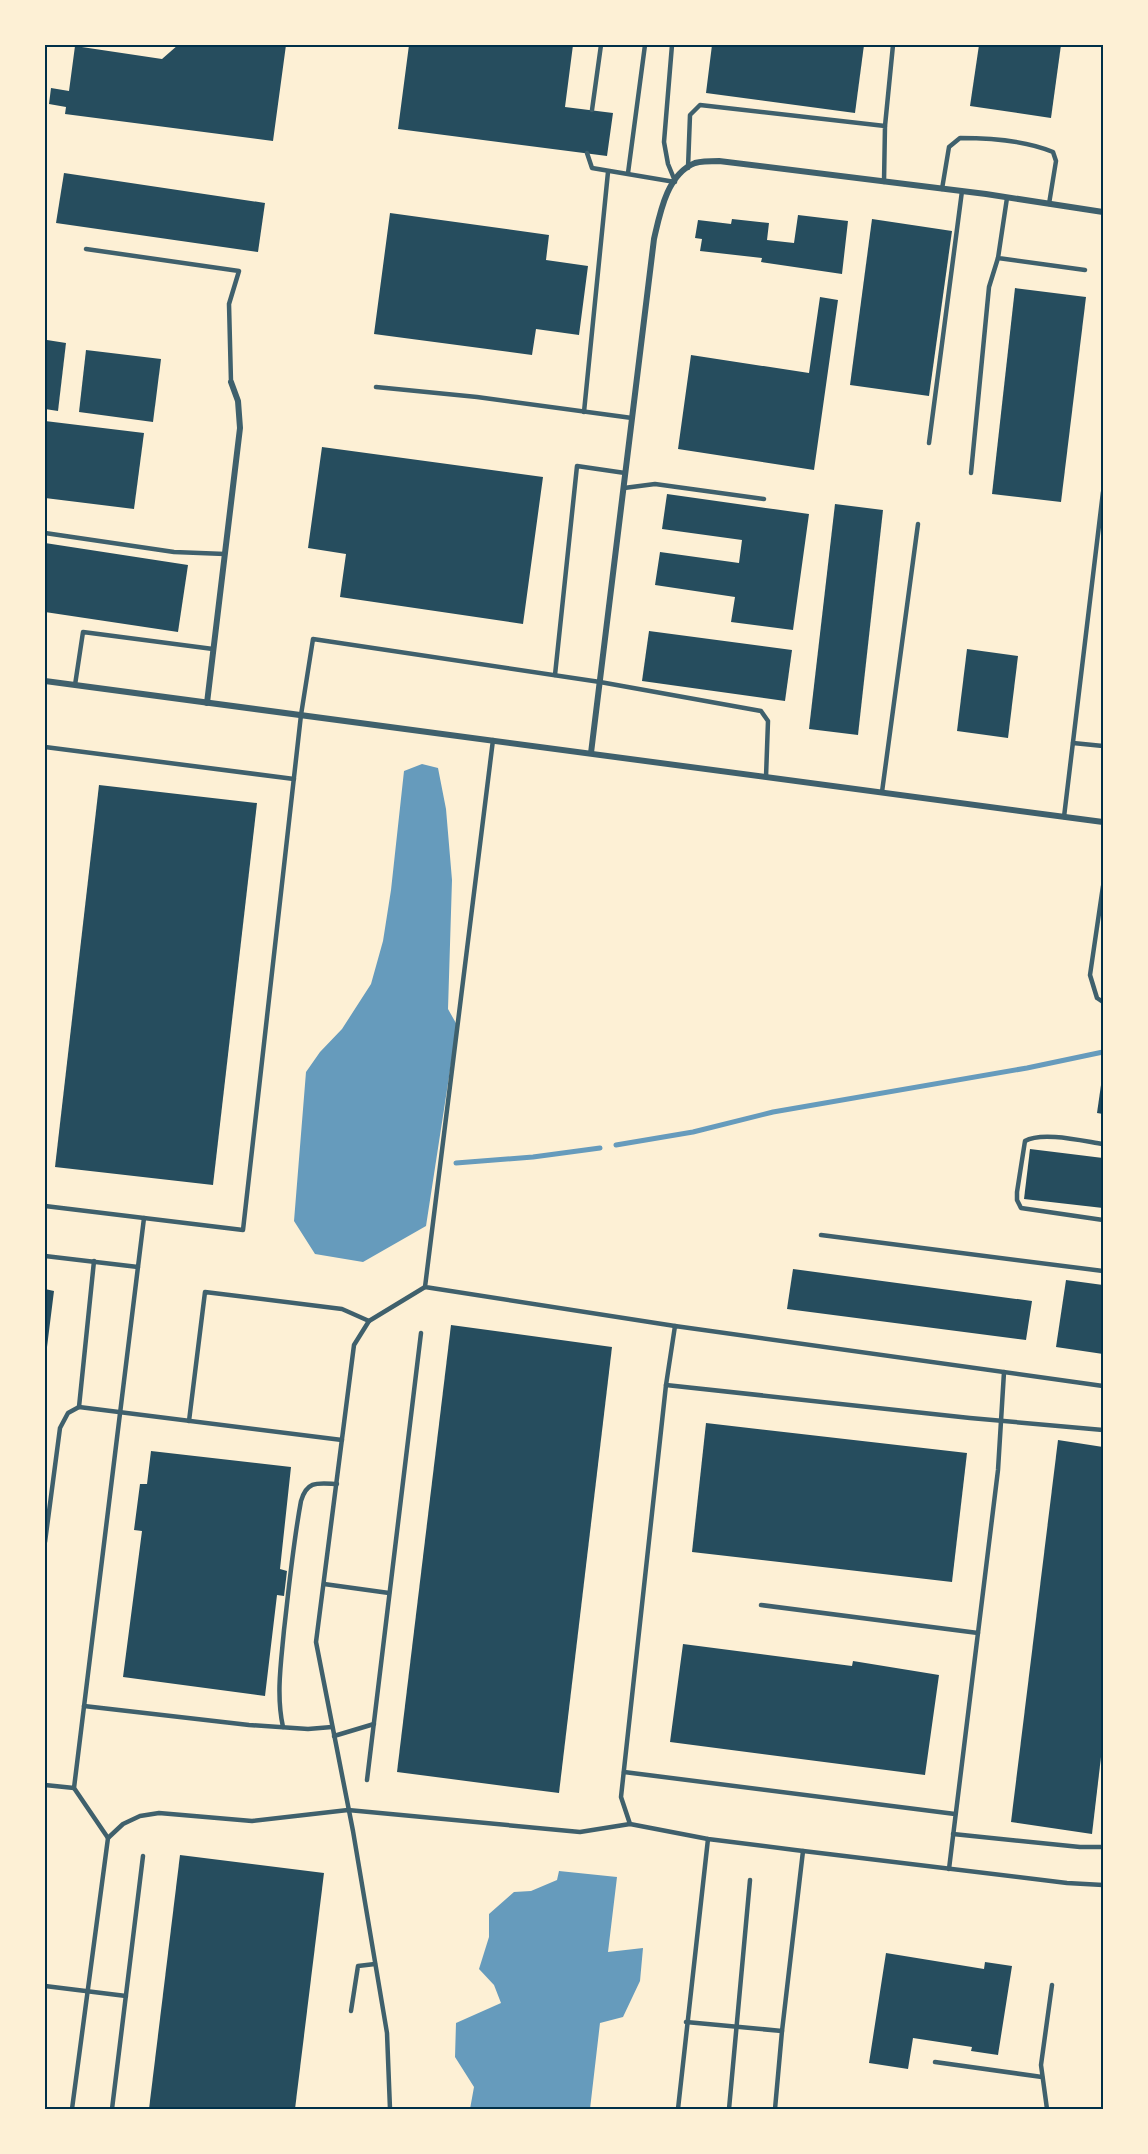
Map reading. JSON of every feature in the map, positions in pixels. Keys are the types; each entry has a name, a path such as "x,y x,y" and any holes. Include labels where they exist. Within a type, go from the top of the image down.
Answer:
{"street":[{"path":"591,753 654,239 663,200 678,175 696,163 719,161 962,191 1103,212"},
{"path":"207,703 240,428 238,401 231,382"},
{"path":"45,681 1103,822"}],"lane":[{"path":"592,110 601,45"},
{"path":"628,174 645,45"},
{"path":"672,45 664,142 668,164 675,182"},
{"path":"884,182 885,126 893,45"},
{"path":"688,168 690,115 700,105 885,126"},
{"path":"942,189 949,147 960,138 982,138 1041,147 1053,152 1056,161 1050,204"},
{"path":"587,153 592,168 675,182"},
{"path":"584,412 608,172"},
{"path":"929,443 962,191"},
{"path":"971,472 989,287 998,258 1007,198"},
{"path":"86,249 238,271 229,304 231,382"},
{"path":"998,258 1085,270"},
{"path":"376,387 632,418"},
{"path":"555,675 577,466 626,472"},
{"path":"624,488 655,484 764,499"},
{"path":"1064,817 1103,492"},
{"path":"882,792 918,524"},
{"path":"45,533 174,552 225,554"},
{"path":"75,685 83,632 213,649"},
{"path":"45,1206 243,1230 301,715 313,639 600,682 761,711 768,722 766,777"},
{"path":"424,1287 493,740"},
{"path":"1073,743 1103,746"},
{"path":"45,747 294,779"},
{"path":"1103,886 1090,975 1097,998 1103,1002"},
{"path":"1103,1144 1051,1137 1030,1138 1025,1141 1017,1200 1021,1209 1103,1220"},
{"path":"108,1838 74,1788 144,1218"},
{"path":"821,1234 1103,1271"},
{"path":"45,1256 138,1267"},
{"path":"79,1407 94,1261"},
{"path":"390,2109 387,2032 316,1642 354,1345 369,1321 424,1287 675,1326 1103,1386"},
{"path":"189,1421 205,1292 342,1309 369,1321"},
{"path":"630,1824 621,1797 666,1385 675,1326"},
{"path":"367,1780 421,1334"},
{"path":"949,1869 998,1470 1004,1372"},
{"path":"666,1385 1103,1430"},
{"path":"45,1542 60,1428 68,1413 79,1407 342,1440"},
{"path":"283,1728 279,1705 279,1684 301,1501 304,1492 311,1485 337,1484"},
{"path":"324,1584 389,1593"},
{"path":"761,1605 978,1633"},
{"path":"84,1706 283,1728 332,1727"},
{"path":"334,1736 374,1724"},
{"path":"624,1772 956,1814"},
{"path":"45,1785 74,1788"},
{"path":"72,2109 108,1838 123,1824 140,1816 159,1813 252,1821 348,1810 580,1832 630,1824 708,1839 1067,1883 1103,1885"},
{"path":"953,1834 1080,1847 1103,1847"},
{"path":"678,2109 708,1839"},
{"path":"775,2109 803,1851"},
{"path":"112,2109 142,1856"},
{"path":"729,2109 750,1880"},
{"path":"351,2011 358,1966 375,1964"},
{"path":"1047,2109 1041,2065 1052,1985"},
{"path":"45,1986 126,1995"},
{"path":"686,2022 782,2031"},
{"path":"935,2062 1042,2078"}],"water":[{"path":"422,764 438,768 446,809 452,880 448,1009 457,1025 426,1226 363,1262 315,1254 294,1221 306,1072 320,1052 342,1029 371,984 383,941 391,890 404,771"},
{"path":"559,1871 617,1877 608,1952 643,1948 640,1981 623,2017 600,2023 590,2109 470,2109 474,2087 455,2057 456,2023 501,2003 494,1985 479,1969 489,1937 489,1914 514,1892 531,1891 557,1880"}],"building":[{"path":"178,45 286,45 273,141 65,114 66,107 49,104 51,88 69,91 75,46 162,59"},
{"path":"409,45 573,45 565,107 613,113 607,156 398,129"},
{"path":"712,45 864,45 855,113 706,93"},
{"path":"979,45 1061,45 1051,118 970,106"},
{"path":"64,173 265,203 258,252 56,223"},
{"path":"390,213 549,235 546,260 588,266 579,335 536,329 532,355 374,334"},
{"path":"798,215 848,221 842,274 761,262 762,258 700,251 702,239 695,238 698,220 731,224 732,219 769,223 767,240 794,243"},
{"path":"872,219 952,231 929,396 850,385"},
{"path":"1015,288 1086,297 1061,502 992,494"},
{"path":"820,297 838,300 814,470 678,449 691,355 809,373"},
{"path":"47,340 66,343 58,411 45,409"},
{"path":"86,350 161,359 153,422 79,412"},
{"path":"45,421 144,433 134,509 45,498"},
{"path":"322,447 543,477 523,624 340,597 346,554 308,548"},
{"path":"667,494 809,514 793,630 731,622 735,597 655,585 660,552 739,563 742,540 662,529"},
{"path":"835,504 883,510 858,735 809,729"},
{"path":"45,543 188,565 178,632 45,612"},
{"path":"649,631 792,650 785,701 642,681"},
{"path":"967,649 1018,656 1008,738 957,731"},
{"path":"99,785 257,803 213,1185 55,1167"},
{"path":"1103,1078 1103,1114 1097,1113"},
{"path":"1030,1149 1103,1158 1103,1208 1024,1199"},
{"path":"793,1269 1032,1301 1026,1340 787,1309"},
{"path":"1066,1280 1103,1285 1103,1354 1056,1347"},
{"path":"45,1289 54,1291 46,1355 45,1355"},
{"path":"451,1325 612,1347 559,1793 397,1772"},
{"path":"706,1423 967,1453 952,1582 692,1552"},
{"path":"1058,1440 1103,1447 1103,1740 1092,1834 1011,1822"},
{"path":"151,1451 291,1467 280,1569 287,1571 284,1596 277,1595 265,1696 123,1677 142,1531 134,1530 140,1484 147,1484"},
{"path":"683,1644 852,1666 853,1661 939,1675 925,1775 670,1742"},
{"path":"180,1855 324,1873 295,2109 149,2109"},
{"path":"886,1953 984,1969 985,1962 1012,1966 998,2055 971,2051 972,2047 913,2038 908,2069 869,2063"}],"waterway":[{"path":"616,1145 693,1132 773,1112 1027,1068 1103,1052"},
{"path":"456,1163 533,1157 600,1148"}]}
